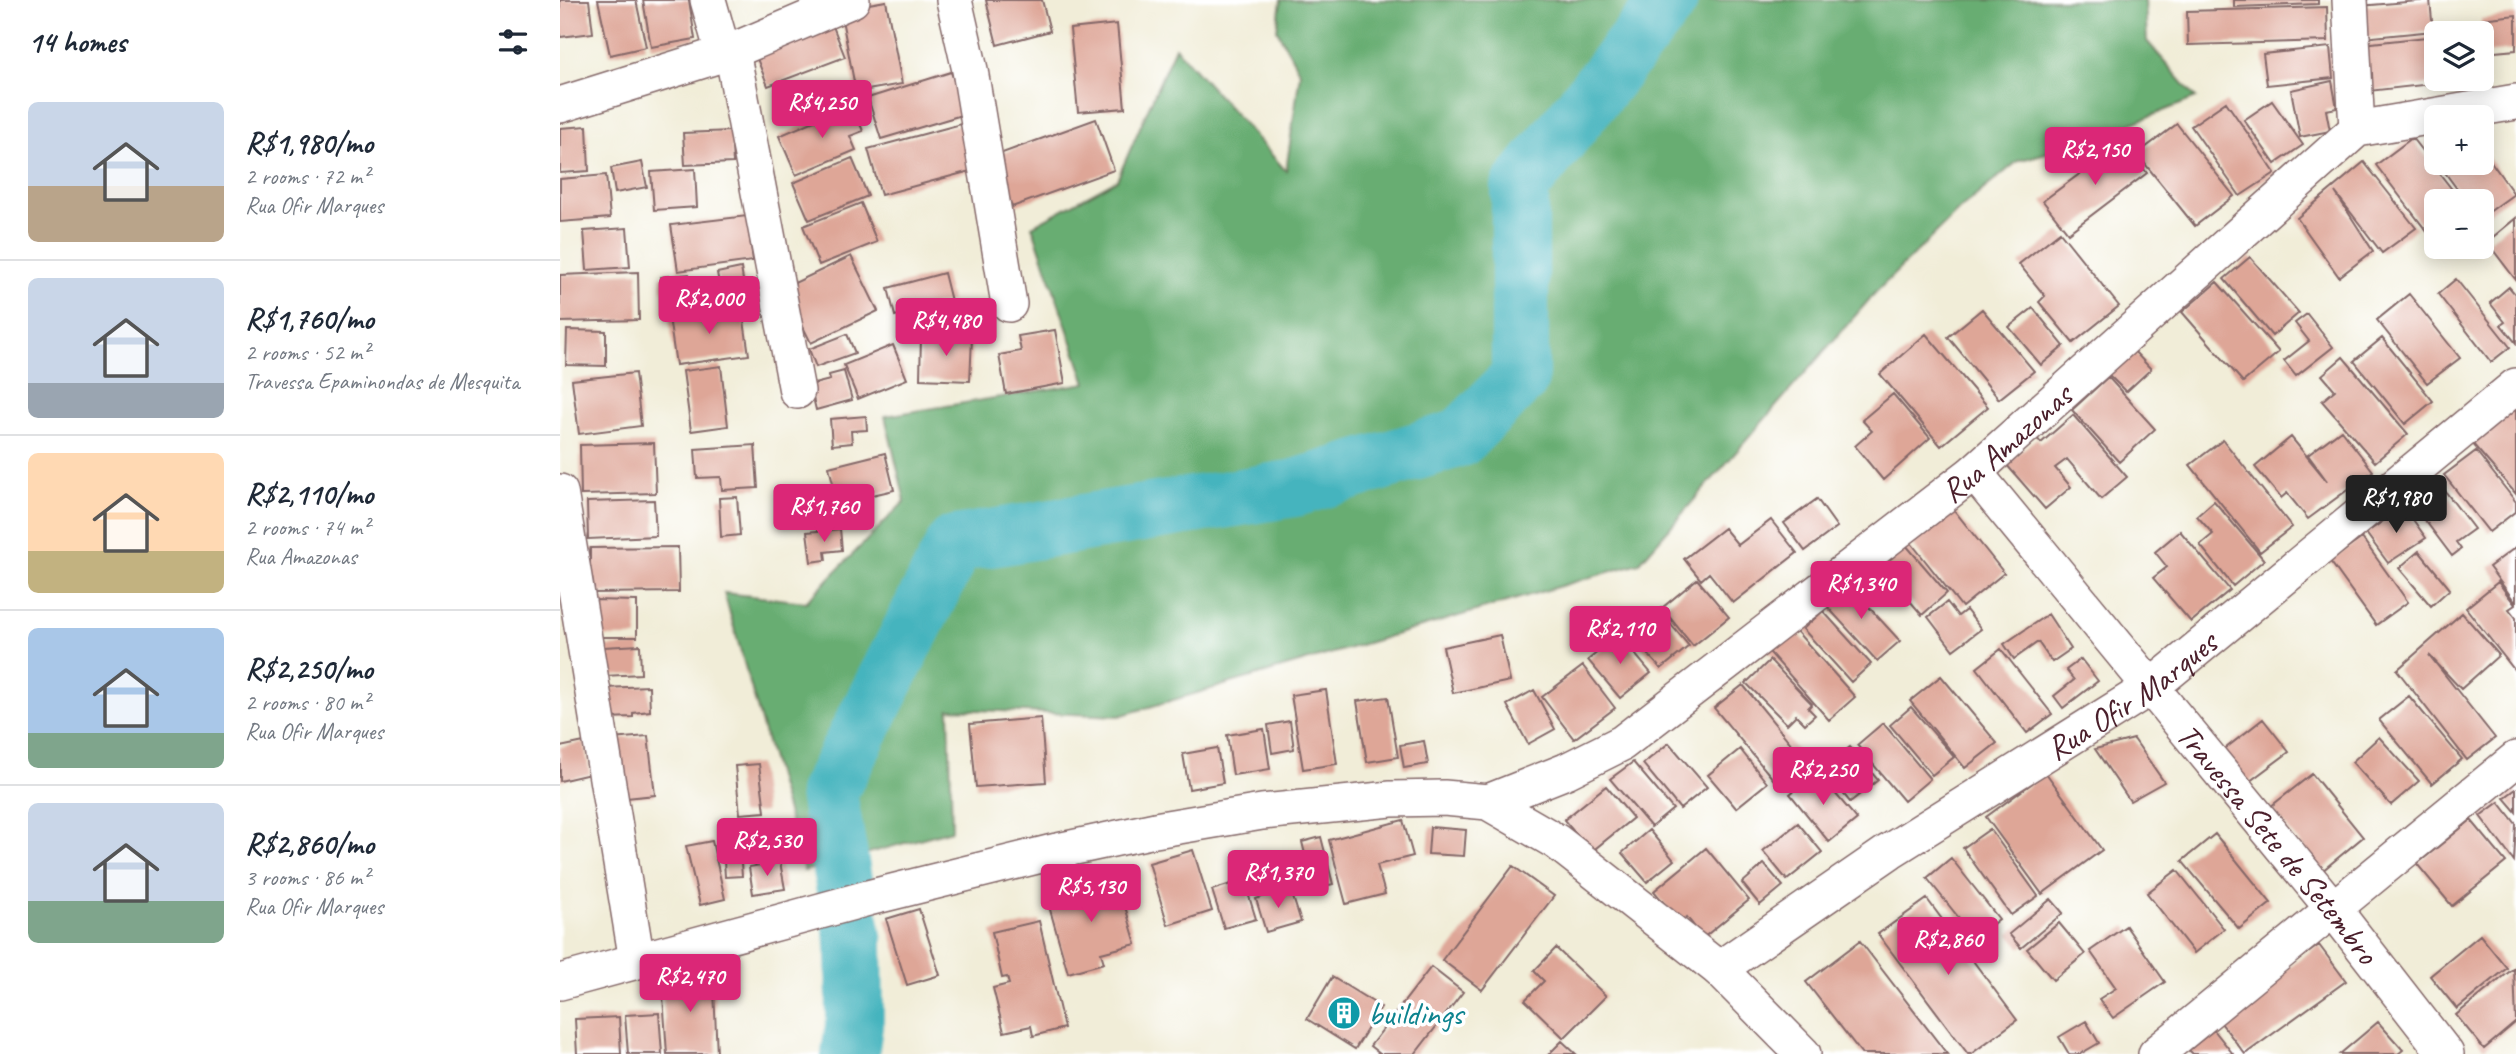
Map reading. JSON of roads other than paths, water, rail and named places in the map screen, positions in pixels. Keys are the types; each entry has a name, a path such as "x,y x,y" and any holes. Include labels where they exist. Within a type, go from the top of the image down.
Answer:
{"street":[{"path":"708,0 727,52 797,391"},
{"path":"560,105 727,52 852,0"},
{"path":"954,0 970,70 1009,304"},
{"path":"2350,0 2357,129 2516,102"},
{"name":"Rua Amazonas","path":"1488,802 1566,771 1622,743 1974,472 2357,129"},
{"name":"Rua Ofir Marques","path":"1719,969 1890,850 2151,687 2516,386"},
{"name":"Travessa Sete de Setembro","path":"1974,472 2334,910 2446,1054"},
{"path":"560,492 636,961"},
{"path":"2156,1054 2516,759"},
{"path":"560,982 868,898 1057,850 1262,812 1391,799 1444,798 1488,802 1557,842 1719,969 1803,1054"}],"waterway":[{"path":"850,1054 855,1019 854,943 828,793 955,544 1295,488 1460,438 1520,378 1520,187 1669,0"}],"place":[{"name":"buildings","path":"1344,1013"}]}
